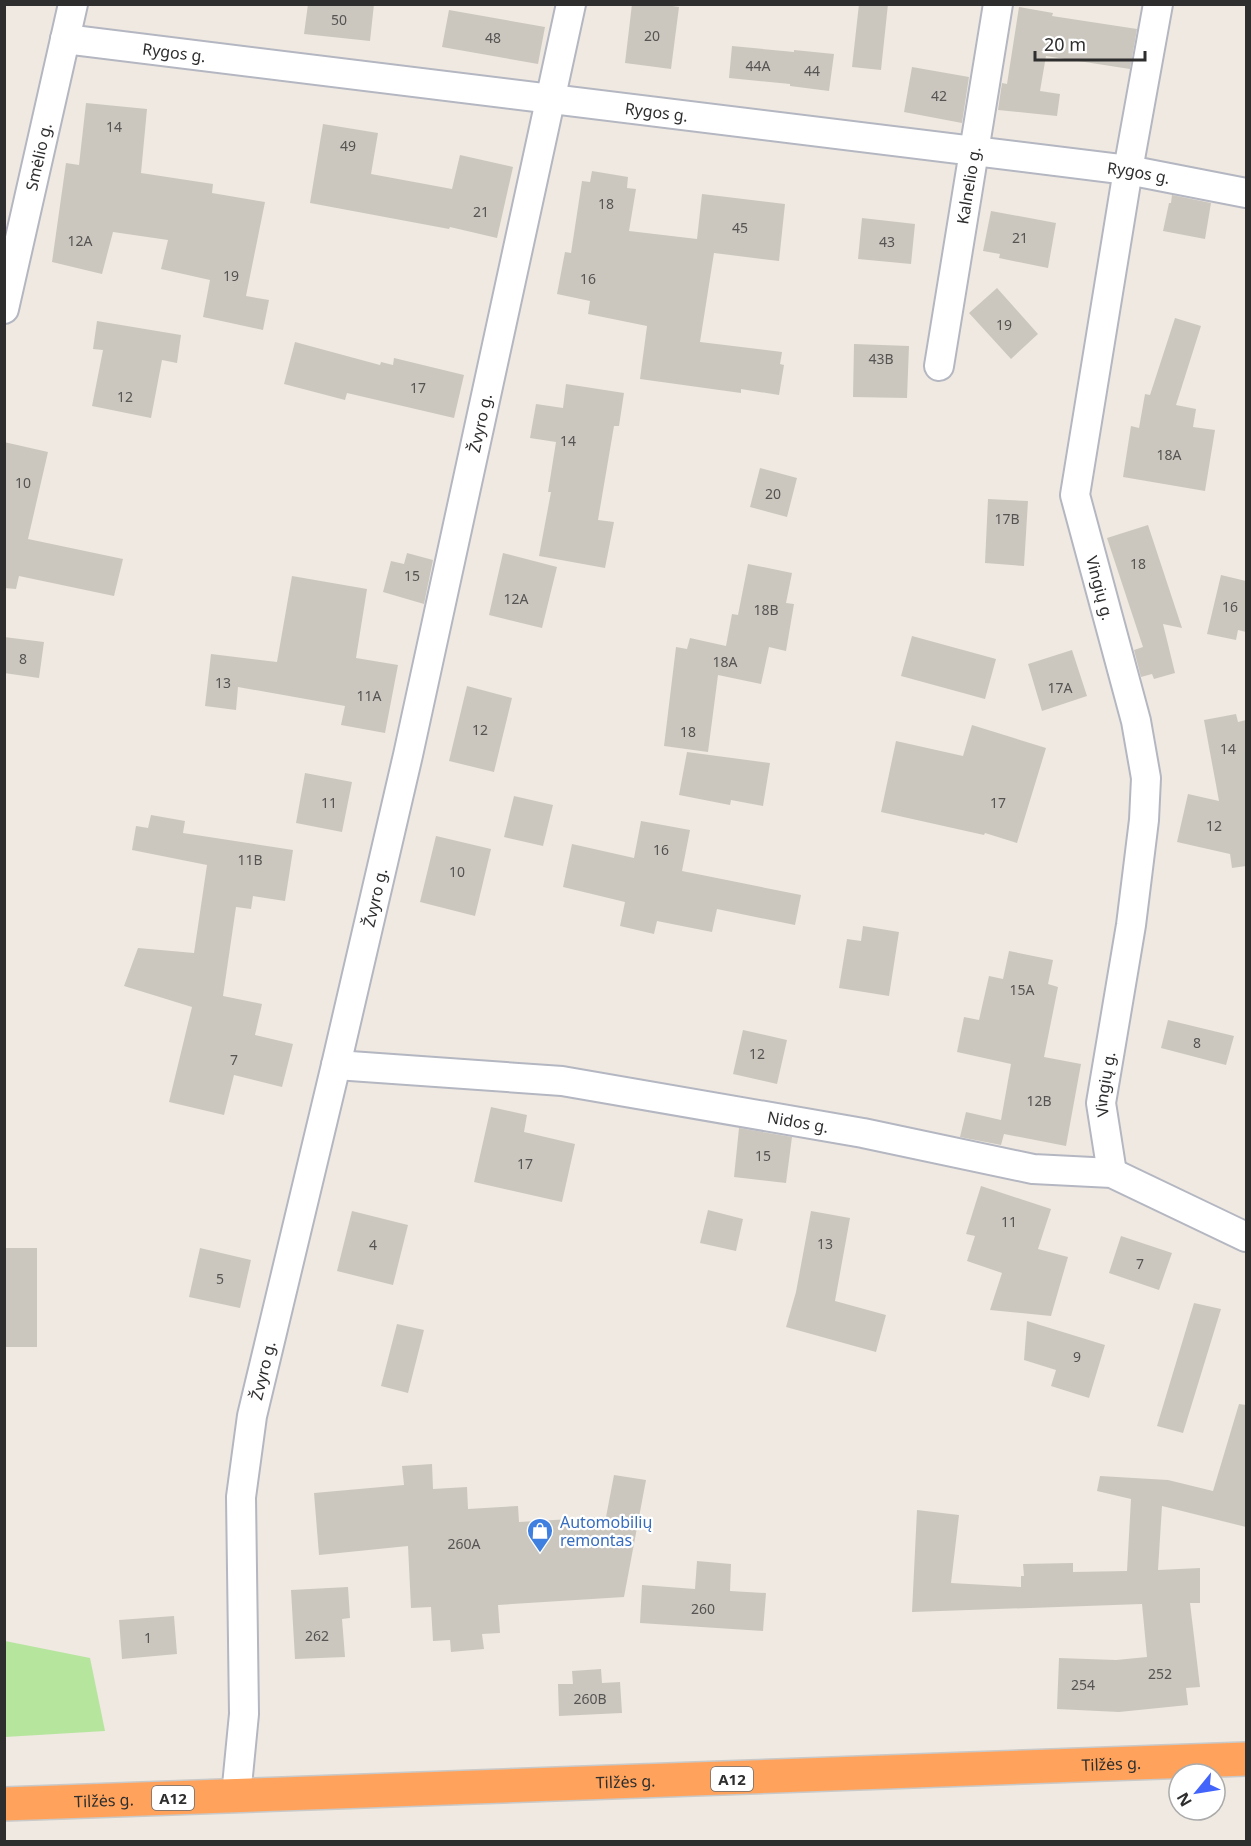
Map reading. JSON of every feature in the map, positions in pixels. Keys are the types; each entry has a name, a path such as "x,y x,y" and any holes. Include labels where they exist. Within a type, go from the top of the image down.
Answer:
{"highway":[{"name":"Tilžės g.","path":"4,1804 1246,1759"}],"street":[{"name":"Smėlio g.","path":"4,309 73,4"},
{"name":"Žvyro g.","path":"236,1796 244,1714 241,1497 252,1416 408,755 571,4"},
{"name":"Kalnelio g.","path":"939,366 998,4"},
{"name":"Vingių g.","path":"1112,1173 1101,1102 1131,925 1144,820 1146,778 1136,721 1075,495 1128,170 1158,4"},
{"name":"Rygos g.","path":"65,39 1128,170 1246,193"},
{"name":"Nidos g.","path":"336,1065 562,1082 863,1133 1033,1169 1112,1173 1246,1237"}],"green space":[{"path":"5,1641 90,1658 105,1731 5,1737"}],"building":[{"path":"308,4 374,4 370,41 304,34"},
{"path":"632,4 679,7 671,69 625,63"},
{"path":"859,4 888,4 881,70 852,67"},
{"path":"1019,7 1053,13 1052,16 1137,29 1130,69 1046,56 1040,91 1060,94 1057,116 998,110 1002,83 1007,84"},
{"path":"449,10 545,27 538,64 442,47"},
{"path":"732,46 834,54 829,91 790,86 790,84 729,78"},
{"path":"912,67 969,77 962,123 904,112"},
{"path":"86,103 147,109 141,173 213,184 212,193 265,202 246,296 269,300 263,330 203,317 210,280 161,269 168,240 113,232 102,274 52,262 66,163 79,165"},
{"path":"323,124 378,133 371,174 452,189 460,155 513,167 497,238 450,227 449,229 310,203"},
{"path":"592,171 628,177 627,188 636,189 629,231 697,239 702,194 785,204 779,261 714,253 700,342 782,352 780,364 784,365 779,395 741,389 741,393 640,379 647,326 588,314 590,301 557,294 565,252 571,253 582,181 590,182"},
{"path":"1172,195 1211,203 1205,239 1163,231"},
{"path":"991,211 1056,223 1048,268 999,258 1000,254 983,251"},
{"path":"862,218 915,224 911,264 858,259"},
{"path":"997,288 1038,334 1011,359 969,313"},
{"path":"1175,318 1201,326 1176,405 1196,409 1193,427 1215,430 1205,491 1123,477 1131,426 1139,428 1145,394 1150,395"},
{"path":"97,321 181,335 177,363 162,360 151,418 92,406 103,350 93,349"},
{"path":"295,342 380,365 381,362 393,365 394,358 464,375 454,418 347,393 345,400 284,384"},
{"path":"854,344 909,346 907,398 853,397"},
{"path":"566,384 624,393 619,426 614,426 598,520 614,522 605,568 539,556 551,492 548,492 556,442 530,438 536,404 563,408"},
{"path":"4,442 48,452 28,539 123,559 114,596 19,576 16,589 4,588"},
{"path":"760,468 797,478 787,517 750,507"},
{"path":"988,499 1028,501 1024,566 985,563"},
{"path":"1148,525 1182,628 1163,624 1175,673 1154,679 1152,674 1141,677 1134,650 1143,647 1107,538"},
{"path":"407,553 433,560 424,604 383,592 391,561 404,564"},
{"path":"503,553 557,567 542,628 489,615"},
{"path":"748,564 792,573 786,603 794,604 786,651 769,647 761,684 718,675 708,752 664,746 676,647 687,649 690,638 726,646 732,614 738,615"},
{"path":"1221,575 1246,581 1246,632 1238,630 1236,640 1207,634"},
{"path":"292,576 367,589 356,658 398,665 385,733 341,725 345,706 238,687 236,710 205,706 211,654 277,662"},
{"path":"912,636 996,659 985,699 901,676"},
{"path":"4,637 44,642 39,678 4,673"},
{"path":"1072,650 1087,696 1042,711 1028,664"},
{"path":"467,686 512,698 494,772 449,761"},
{"path":"1236,714 1238,722 1246,720 1246,866 1232,868 1230,854 1177,842 1188,794 1219,801 1204,720"},
{"path":"972,725 1046,748 1017,843 985,833 984,835 881,812 896,741 963,756"},
{"path":"687,752 770,763 763,806 731,800 730,805 679,795"},
{"path":"305,773 352,782 342,832 296,823"},
{"path":"514,796 553,805 543,846 504,837"},
{"path":"151,815 185,821 183,833 293,850 285,901 253,896 251,909 236,907 223,996 262,1004 255,1035 293,1044 282,1087 234,1075 224,1115 169,1102 192,1007 124,986 138,948 194,953 207,865 132,850 136,826 148,828"},
{"path":"641,821 690,830 682,871 801,895 795,925 717,909 712,932 657,921 654,934 620,926 625,902 563,887 572,844 634,858"},
{"path":"436,836 491,849 475,916 420,902"},
{"path":"863,926 899,932 889,996 839,988 847,939 861,941"},
{"path":"1009,951 1053,960 1048,984 1058,987 1044,1057 1081,1064 1066,1146 1004,1134 1001,1145 960,1137 966,1112 1001,1120 1011,1064 957,1052 964,1017 979,1020 989,976 1003,979"},
{"path":"1168,1020 1234,1036 1226,1065 1161,1048"},
{"path":"743,1030 787,1040 777,1084 733,1074"},
{"path":"491,1107 527,1115 524,1132 575,1144 562,1202 474,1182"},
{"path":"739,1128 792,1137 786,1183 734,1177"},
{"path":"981,1186 1051,1209 1038,1249 1068,1257 1051,1316 990,1310 1002,1273 967,1261 975,1236 966,1234"},
{"path":"708,1210 743,1219 736,1251 700,1243"},
{"path":"352,1211 408,1225 393,1285 337,1271"},
{"path":"811,1211 850,1218 835,1301 886,1315 876,1352 786,1327 796,1292"},
{"path":"1121,1236 1172,1253 1159,1290 1109,1273"},
{"path":"4,1248 37,1248 37,1347 4,1347"},
{"path":"200,1248 251,1260 240,1308 189,1297"},
{"path":"1194,1303 1221,1309 1183,1433 1157,1426"},
{"path":"1027,1321 1105,1345 1089,1398 1051,1386 1056,1370 1024,1360"},
{"path":"397,1324 424,1330 408,1393 381,1386"},
{"path":"1239,1404 1246,1405 1246,1527 1162,1506 1158,1570 1200,1568 1200,1603 1190,1603 1200,1687 1186,1688 1188,1705 1119,1712 1057,1709 1059,1658 1116,1660 1147,1657 1142,1604 912,1612 917,1510 959,1515 951,1583 1021,1587 1021,1576 1024,1576 1023,1564 1073,1563 1073,1572 1127,1571 1131,1499 1097,1491 1100,1476 1168,1480 1213,1491"},
{"path":"432,1464 433,1489 467,1487 468,1509 518,1506 519,1522 606,1517 614,1475 646,1480 624,1597 498,1605 500,1633 482,1634 484,1649 451,1652 450,1640 433,1641 431,1607 411,1608 408,1546 319,1555 314,1493 404,1485 402,1466"},
{"path":"697,1561 731,1564 730,1591 766,1593 763,1631 640,1623 642,1585 695,1589"},
{"path":"348,1587 350,1618 342,1619 345,1657 295,1659 291,1590"},
{"path":"174,1616 177,1654 122,1659 119,1620"},
{"path":"601,1669 602,1683 620,1682 622,1713 559,1716 558,1684 573,1684 572,1671"}],"place":[{"name":"Automobilių remontas","path":"540,1554"}]}
